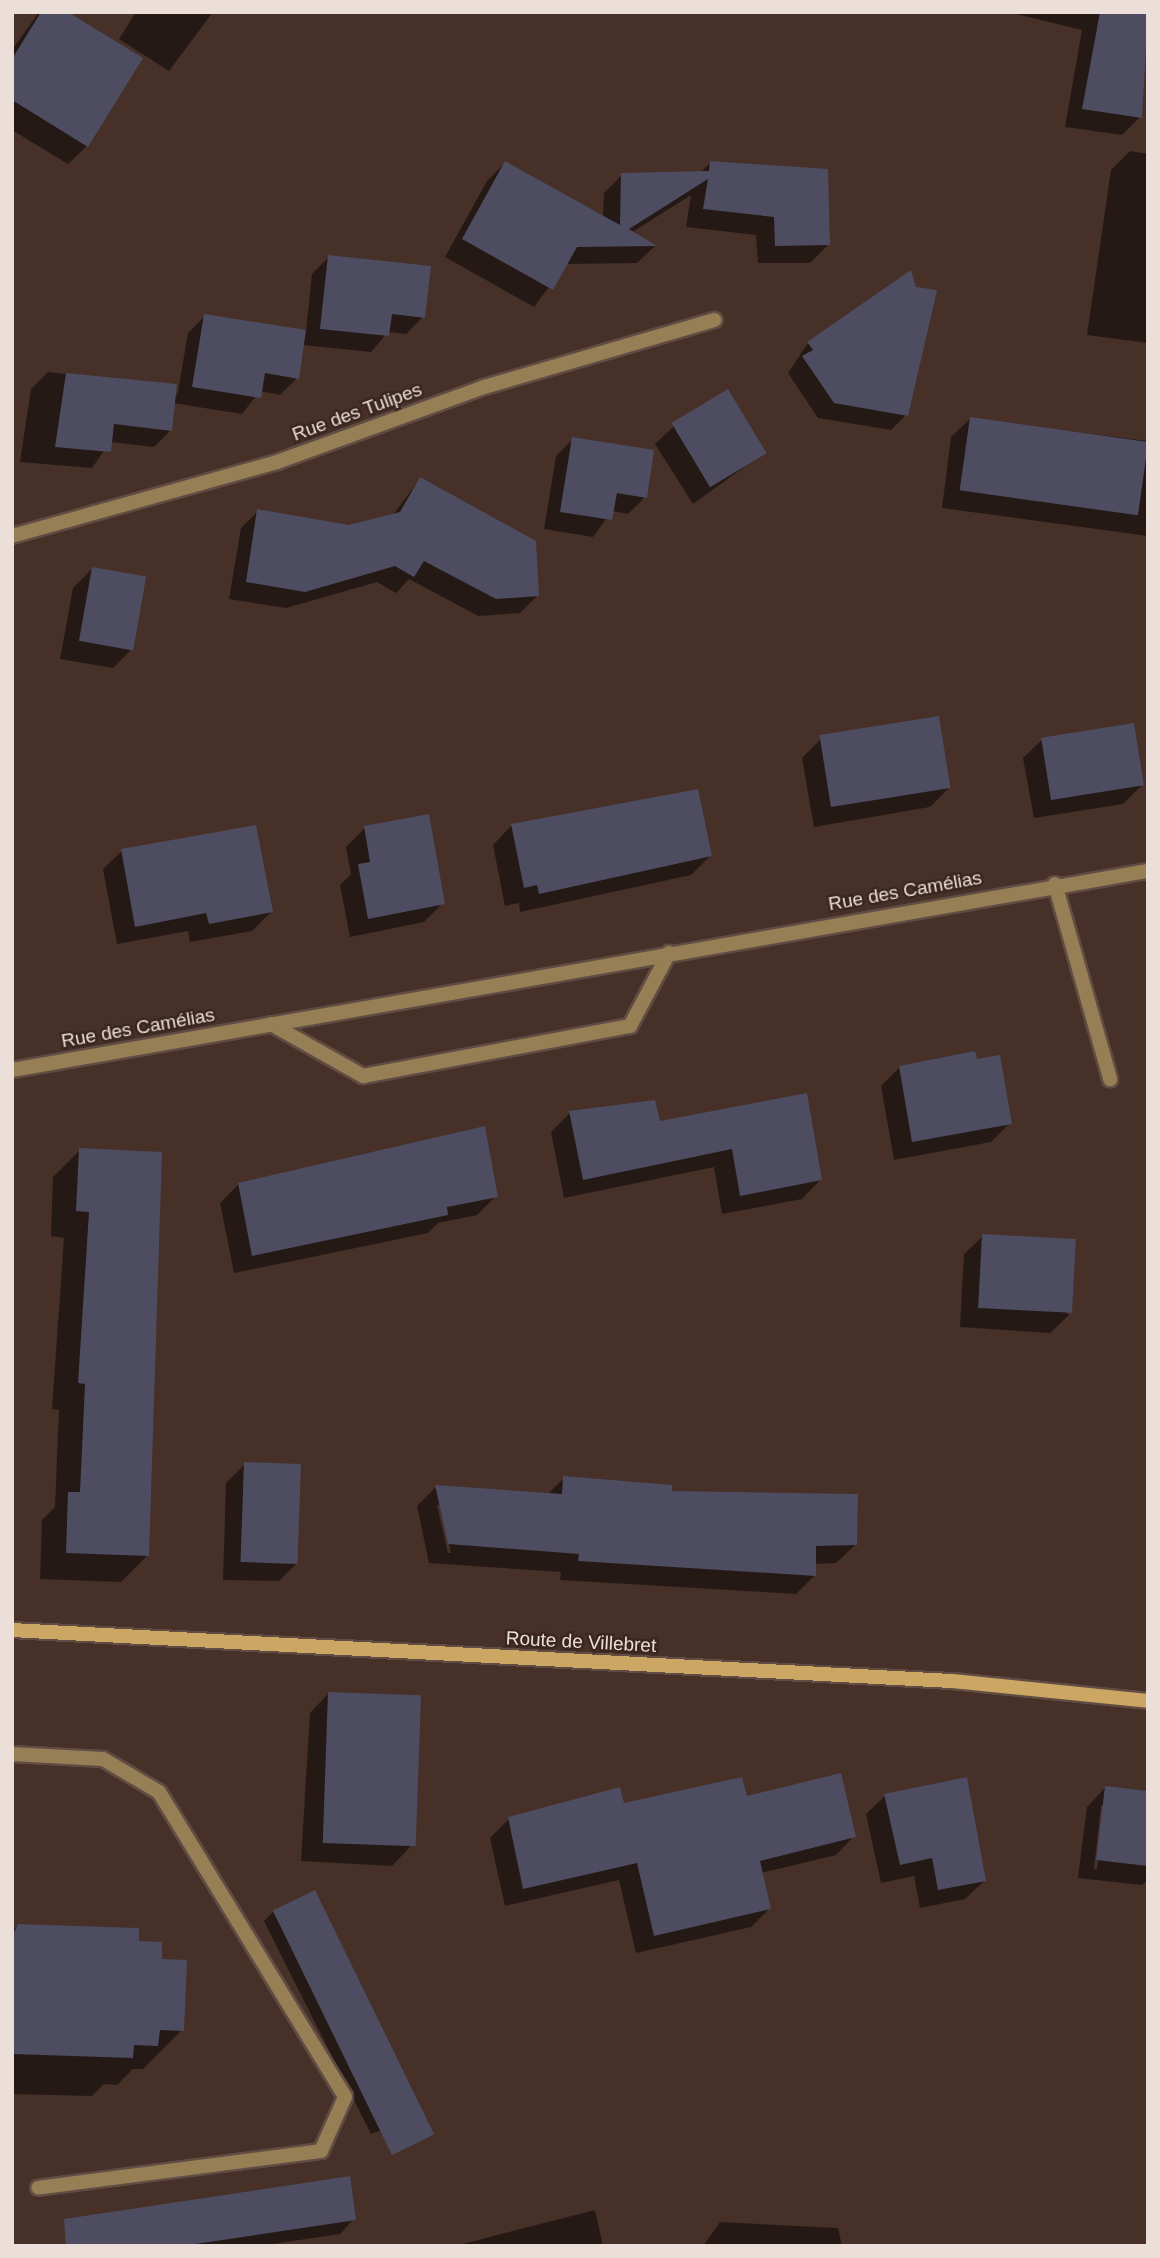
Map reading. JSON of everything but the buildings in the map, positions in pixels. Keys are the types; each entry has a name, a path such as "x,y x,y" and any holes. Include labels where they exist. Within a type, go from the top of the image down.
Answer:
{"main road":[{"name":"Route de Villebret","path":"12,1630 952,1681 1148,1701"}],"street":[{"name":"Rue des Tulipes","path":"12,536 277,462 484,387 714,320"},
{"name":"Rue des Camélias","path":"12,1070 1055,884 1148,871"},
{"path":"1055,884 1110,1079"},
{"path":"271,1024 363,1076 630,1027 669,953"},
{"path":"12,1754 103,1759 159,1792 345,2097 321,2151 38,2188"}]}
